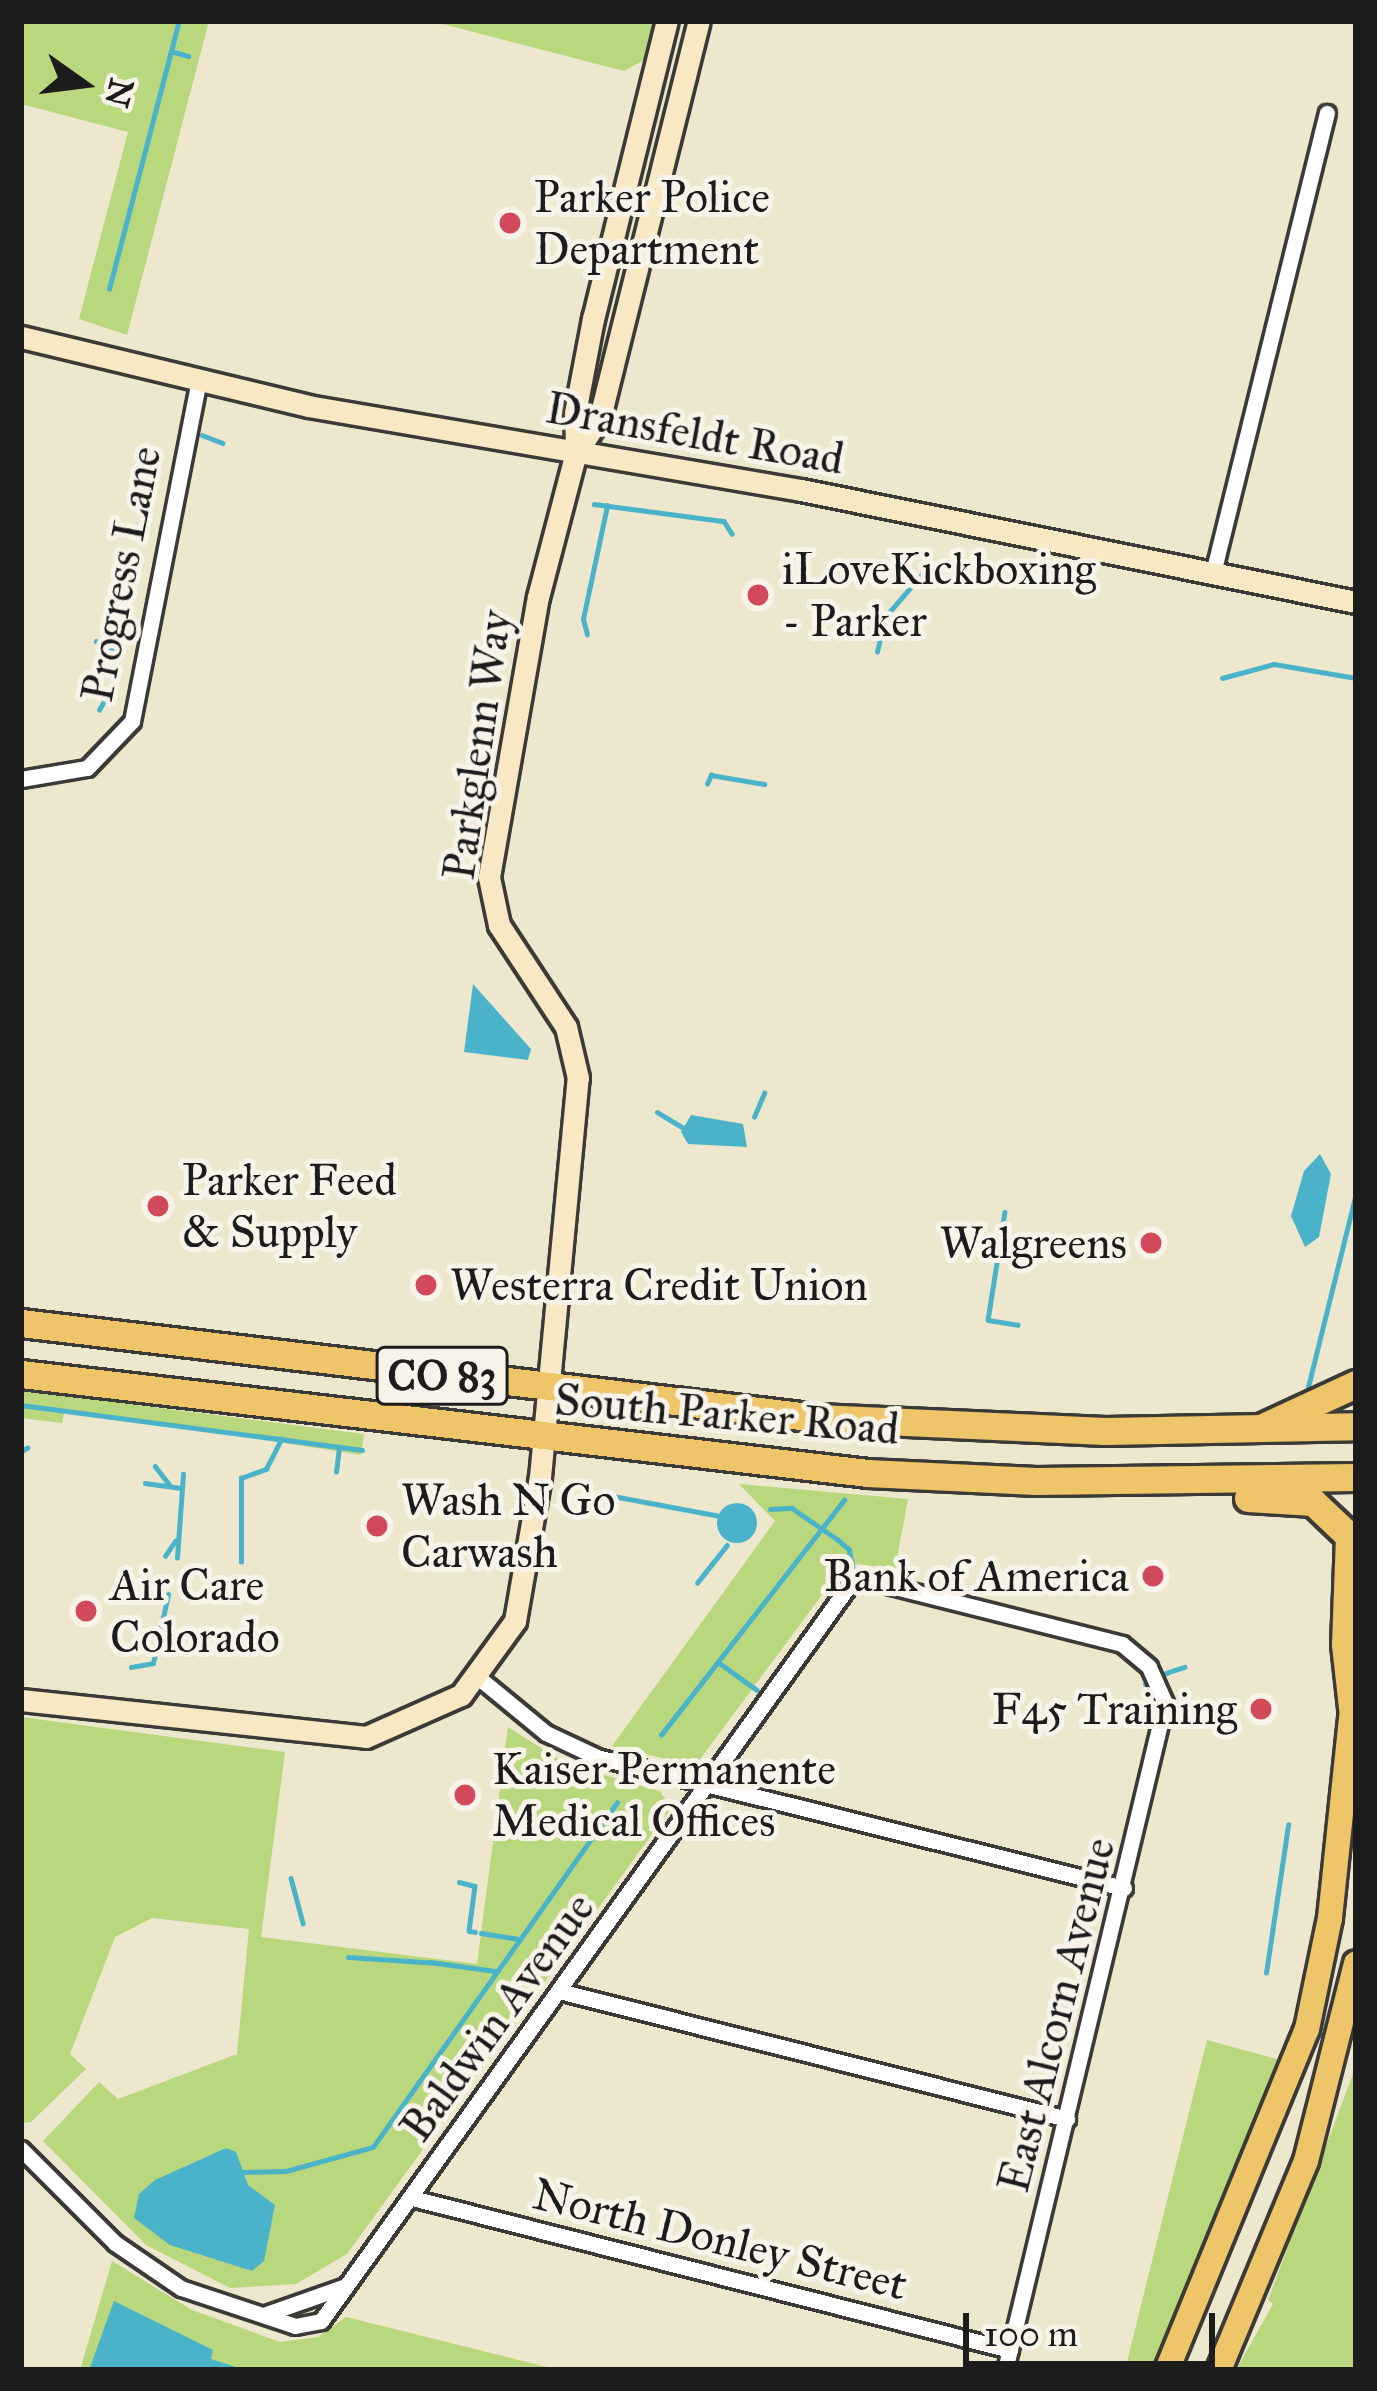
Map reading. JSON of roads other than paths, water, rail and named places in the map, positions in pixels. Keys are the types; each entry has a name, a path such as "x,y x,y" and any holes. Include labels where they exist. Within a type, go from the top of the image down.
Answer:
{"highway":[{"name":"South Parker Road","path":"21,1323 547,1389 900,1424 1356,1426"},
{"name":"South Parker Road","path":"21,1374 806,1468 1036,1481 1356,1477"},
{"path":"1261,1429 1287,1410 1331,1402 1356,1384"},
{"path":"1036,1481 1096,1499 1290,1498 1329,1510 1353,1550 1345,1644 1352,1707"}],"main road":[{"path":"1167,2370 1307,2029 1328,1931 1356,1671"},
{"path":"1219,2370 1306,2161 1356,1964"}],"street":[{"path":"576,452 575,413 593,319 667,21"},
{"path":"576,452 601,417 699,21"},
{"path":"1213,573 1327,113"},
{"name":"Dransfeldt Road","path":"21,337 199,380 1356,602"},
{"name":"Progress Lane","path":"21,778 87,768 115,748 132,721 199,380"},
{"name":"Parkglenn Way","path":"479,1678 521,1603 544,1439 577,1060 562,1020 499,925 489,877 538,597 576,452"},
{"name":"Baldwin Avenue","path":"266,2314 314,2324 343,2288 856,1579 1116,1642 1157,1678"},
{"path":"21,1700 346,1739 428,1716 479,1678 564,1744 707,1788 1124,1888"},
{"name":"East Alcorn Avenue","path":"1005,2370 1166,1718 1157,1678"},
{"path":"559,1991 1067,2119"},
{"path":"21,2149 140,2262 208,2301 266,2314 343,2288"},
{"name":"North Donley Street","path":"412,2198 1010,2350"}],"water":[{"path":"473,984 531,1049 528,1060 464,1052"},
{"path":"691,1115 743,1124 747,1147 688,1144 681,1132"},
{"path":"1320,1154 1331,1174 1319,1237 1305,1247 1291,1216 1304,1171"},
{"path":"737,1503 751,1509 757,1523 751,1537 737,1543 723,1537 717,1523 723,1509"},
{"path":"226,2148 236,2152 248,2185 275,2205 264,2261 252,2271 170,2245 134,2218 139,2194 155,2180"},
{"path":"114,2301 213,2350 211,2359 245,2370 89,2370"}],"waterway":[{"path":"109,289 179,21"},
{"path":"171,51 188,56"},
{"path":"202,435 223,443"},
{"path":"594,504 724,521 732,534"},
{"path":"587,635 583,619 607,506"},
{"path":"877,652 885,617 930,565"},
{"path":"96,641 117,652"},
{"path":"1222,678 1274,664 1356,678"},
{"path":"99,710 113,685"},
{"path":"707,784 711,775 764,784"},
{"path":"754,1117 764,1093"},
{"path":"657,1112 687,1130"},
{"path":"1308,1387 1356,1193"},
{"path":"1005,1212 988,1320 1018,1325"},
{"path":"21,1405 362,1450"},
{"path":"241,1562 241,1478 266,1469 281,1439"},
{"path":"336,1472 339,1447"},
{"path":"21,1451 27,1448"},
{"path":"155,1466 170,1485"},
{"path":"177,1558 183,1474"},
{"path":"145,1483 181,1488"},
{"path":"613,1496 725,1517"},
{"path":"661,1735 844,1500"},
{"path":"770,1509 792,1508 837,1539 849,1549 855,1577"},
{"path":"165,1556 175,1541"},
{"path":"697,1583 727,1545"},
{"path":"131,1667 153,1663 168,1595"},
{"path":"718,1662 757,1690"},
{"path":"1172,1671 1184,1667"},
{"path":"1145,1684 1169,1672"},
{"path":"238,2172 286,2171 373,2147 617,1803"},
{"path":"1266,1973 1288,1825"},
{"path":"291,1878 303,1923"},
{"path":"459,1882 475,1886 469,1931 475,1932"},
{"path":"481,1933 517,1939"},
{"path":"348,1957 439,1963"},
{"path":"430,1962 496,1971"}],"place":[{"name":"Parker Police Department","path":"510,223"},
{"name":"iLoveKickboxing - Parker","path":"758,595"},
{"name":"Parker Feed & Supply","path":"158,1206"},
{"name":"Walgreens","path":"1151,1243"},
{"name":"Westerra Credit Union","path":"426,1285"},
{"name":"Wash N Go Carwash","path":"377,1526"},
{"name":"Bank of America","path":"1153,1576"},
{"name":"Air Care Colorado","path":"86,1611"},
{"name":"F45 Training","path":"1261,1709"},
{"name":"Kaiser Permanente Medical Offices","path":"465,1795"}]}
